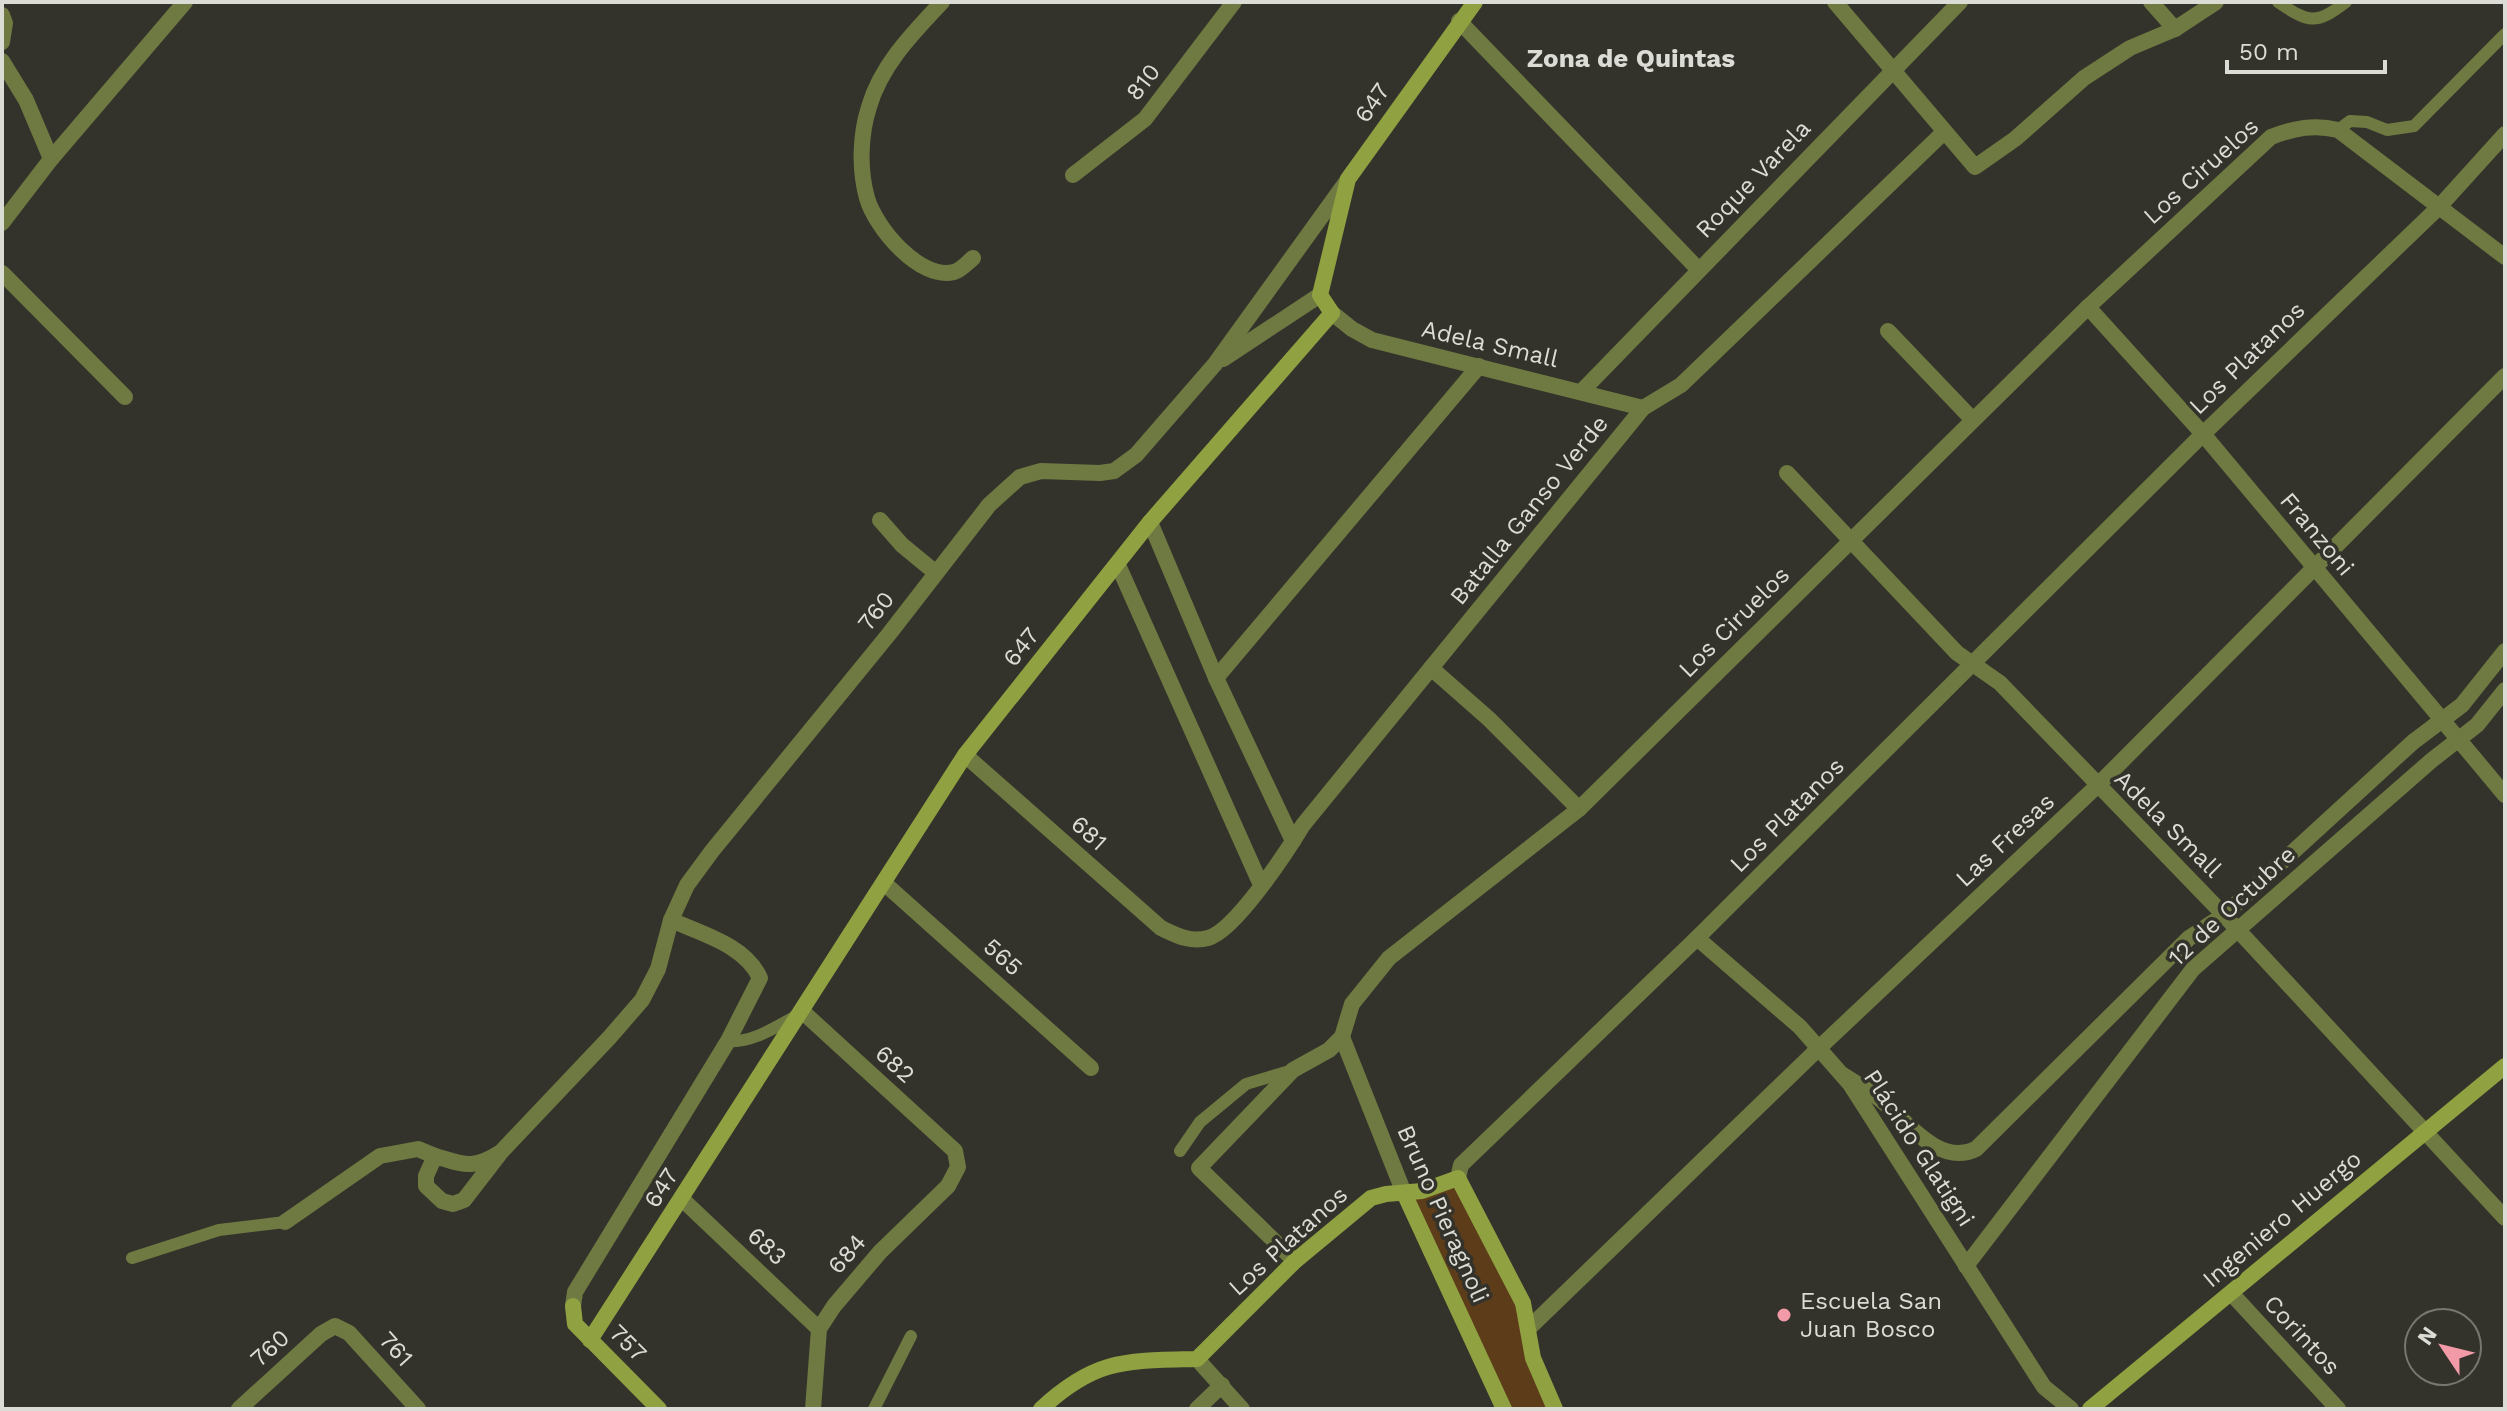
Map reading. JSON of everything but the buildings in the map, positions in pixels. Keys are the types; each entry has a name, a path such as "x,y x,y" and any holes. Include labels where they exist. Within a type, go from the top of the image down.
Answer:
{"street":[{"path":"2,223 51,159 185,2"},
{"path":"942,2 909,37 886,70 869,105 862,166 867,199 880,223 908,256 926,270 944,273 957,272 973,258"},
{"name":"810","path":"1073,175 1145,119 1234,2"},
{"name":"647","path":"1320,295 1348,179 1475,2"},
{"path":"1835,2 1891,72 1975,167 2015,139 2084,78 2130,48 2175,29 2216,2"},
{"name":"Roque Varela","path":"1582,391 1960,2"},
{"path":"2151,2 2175,29"},
{"path":"2,15 5,23 2,42"},
{"path":"1459,21 1699,270"},
{"path":"2,61 26,100 51,159"},
{"name":"Los Ciruelos","path":"1342,1037 1352,1004 1389,958 1579,809 1972,419 2271,137 2288,130 2320,126 2338,130"},
{"path":"2338,130 2505,257"},
{"name":"Batalla Ganso Verde","path":"1185,940 1209,938 1230,923 1303,825 1643,408 1681,385 1944,132"},
{"name":"Los Platanos","path":"1197,1359 1295,1261 1371,1198 1422,1191 1458,1178 1461,1165 1697,938 2203,434 2439,207 2505,134"},
{"name":"760","path":"501,1152 483,1164 463,1164 435,1156 426,1176 426,1186 442,1201 453,1204 464,1200 501,1152 642,1000 658,969 671,920 687,885 989,505 1020,477 1041,471 1114,471 1136,455 1215,364 1348,179"},
{"path":"2,273 125,397"},
{"path":"1215,364 1320,295 1332,313"},
{"name":"Franzoni","path":"2088,307 2203,434 2505,795"},
{"name":"647","path":"590,1340 965,755 1150,522 1332,313"},
{"name":"Adela Small","path":"1332,313 1372,340 1643,408"},
{"path":"1888,331 1972,419"},
{"path":"1216,678 1479,366"},
{"name":"Las Fresas","path":"1528,1329 1820,1047 2097,786 2505,376"},
{"name":"Adela Small","path":"1787,473 1957,653 2000,683 2224,915 2505,1218"},
{"path":"880,520 902,545 936,573"},
{"path":"1150,522 1216,678 1293,841"},
{"path":"1118,565 1261,885"},
{"name":"12 de Octubre","path":"1843,1075 1878,1097 1930,1143 1952,1154 1966,1154 1976,1149 2189,938 2224,915 2413,742 2462,705 2505,651"},
{"path":"1431,668 1489,719 1579,809"},
{"name":"12 de Octubre","path":"1966,1266 2193,969 2432,760 2477,725 2505,690"},
{"name":"681","path":"965,755 1161,928 1185,940"},
{"name":"565","path":"884,883 1091,1068"},
{"path":"671,920 743,954 754,964 760,978 728,1041"},
{"name":"Plácido Glatigni","path":"1697,938 1820,1047 1843,1075 2044,1387 2071,1409"},
{"name":"682","path":"803,1012 955,1151"},
{"path":"1295,1261 1199,1168 1293,1070 1329,1050 1342,1037"},
{"name":"Bruno Pieragnoli","path":"1342,1037 1404,1193 1504,1409"},
{"name":"757","path":"659,1409 575,1324 575,1292 728,1041"},
{"name":"Ingeniero Huergo","path":"2090,1409 2505,1066"},
{"path":"285,1222 380,1156 418,1149 435,1156"},
{"name":"684","path":"819,1329 834,1306 880,1252 948,1186 958,1167 955,1151"},
{"name":"Bruno Pieragnoli","path":"1458,1178 1523,1303 1533,1358 1555,1409"},
{"name":"683","path":"682,1199 819,1329"},
{"name":"Corintos","path":"2231,1293 2338,1409"},
{"name":"760","path":"239,1409 321,1334 335,1326"},
{"name":"761","path":"335,1326 349,1333 418,1409"},
{"path":"813,1409 819,1329"},
{"path":"1041,1409 1064,1388 1090,1372 1111,1364 1197,1359 1242,1409"},
{"path":"1197,1409 1222,1385"}],"lane":[{"path":"2278,2 2302,18 2313,20 2331,14 2346,2"},
{"path":"2338,130 2350,121 2367,122 2387,130 2414,126 2505,34"},
{"path":"728,1041 755,1038 803,1012"},
{"path":"1180,1151 1200,1122 1246,1084 1293,1070"},
{"path":"132,1258 219,1230 285,1222"},
{"path":"874,1409 911,1336"}],"shaded area":[{"path":"1458,1178 1523,1303 1555,1409 1504,1409 1404,1193"}],"place":[{"name":"Escuela San Juan Bosco","path":"1784,1315"}],"district":[{"name":"Zona de Quintas","path":"1631,58"}]}
